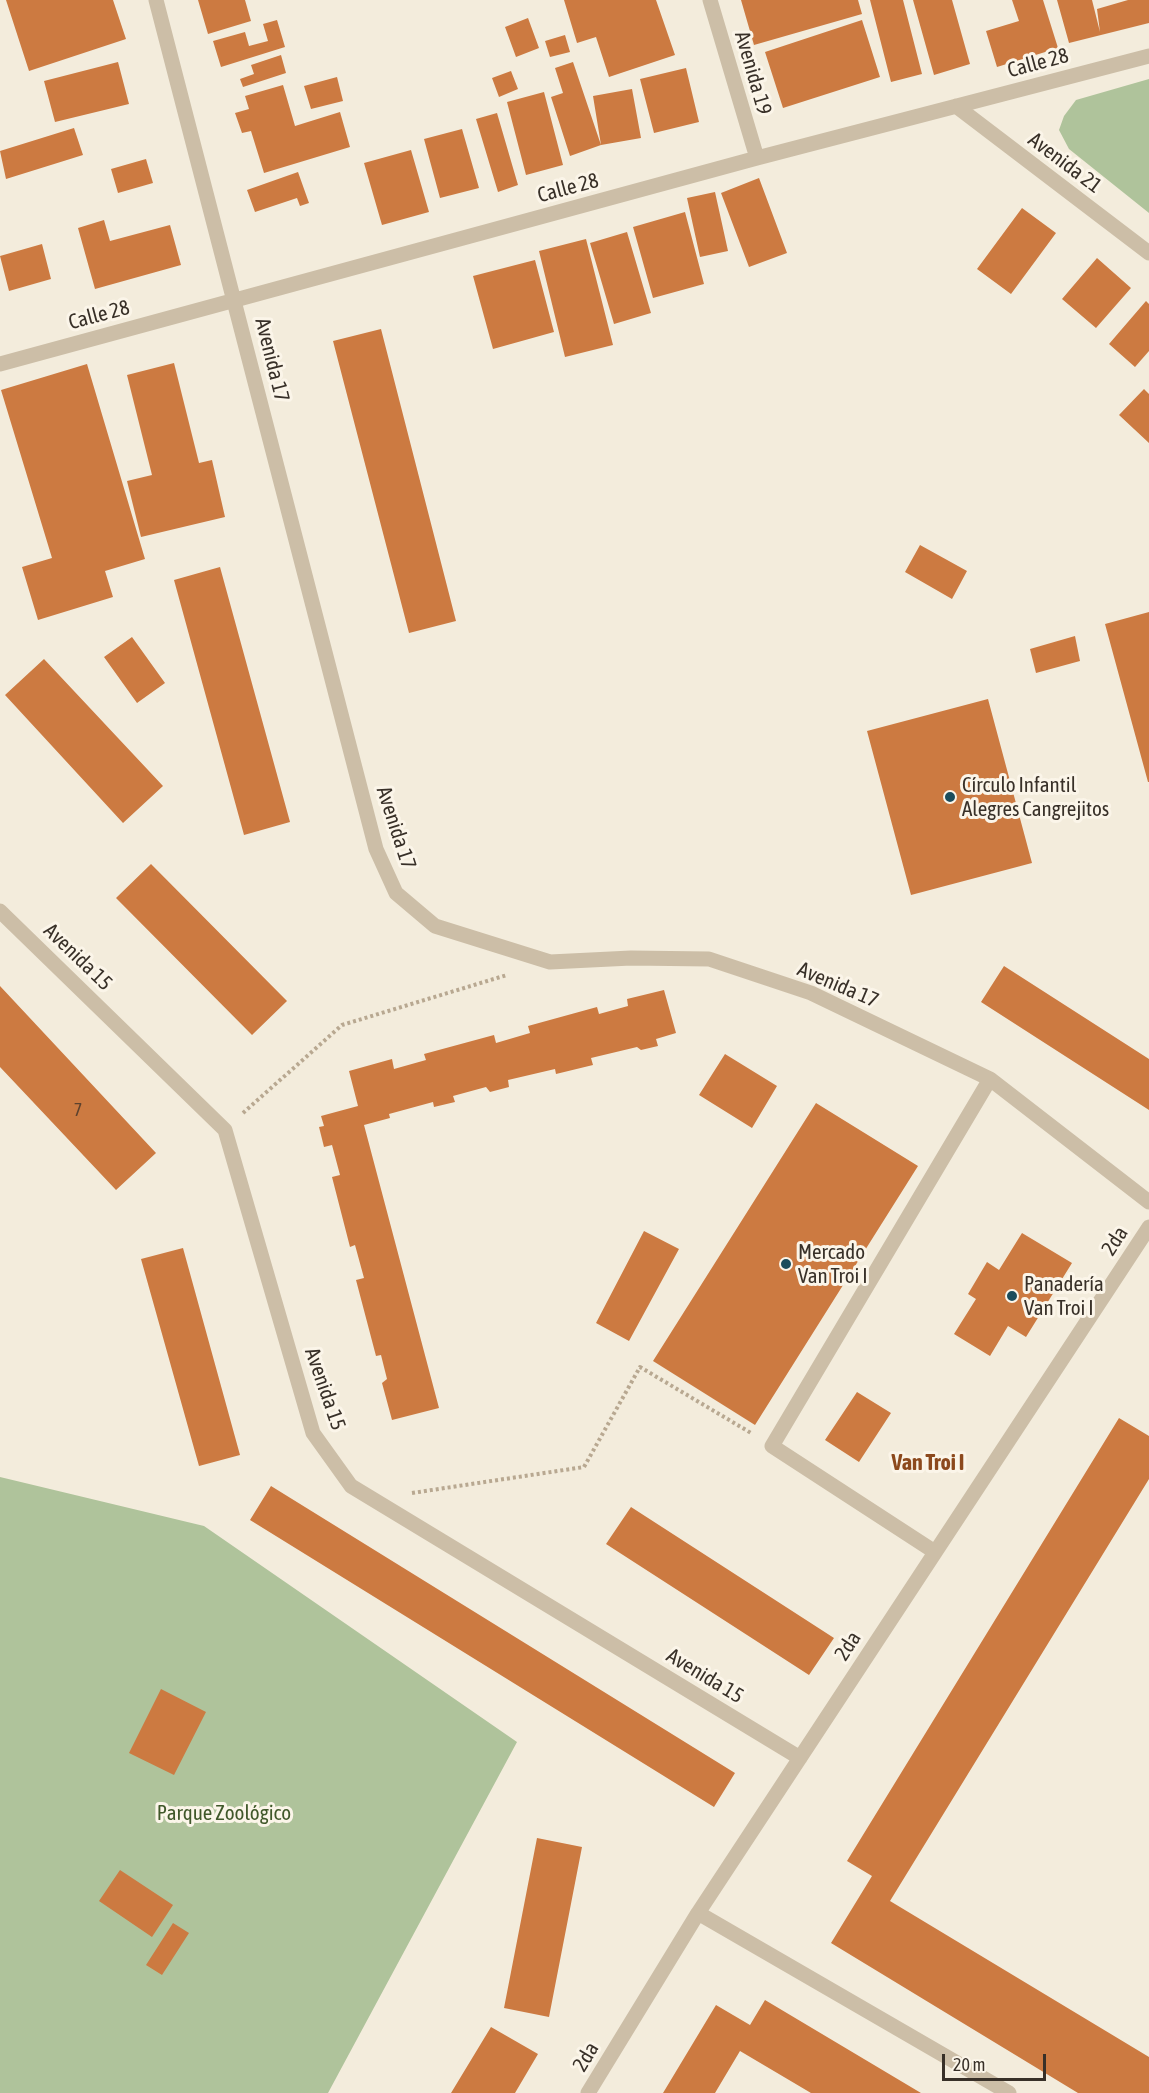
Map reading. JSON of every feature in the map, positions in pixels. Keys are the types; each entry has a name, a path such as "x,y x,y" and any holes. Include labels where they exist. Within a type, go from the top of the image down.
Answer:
{"street":[{"name":"Avenida 17","path":"156,0 376,849 396,893 435,926 550,962 632,958 709,959 811,993 990,1079 1149,1202"},
{"name":"Avenida 19","path":"710,0 757,158"},
{"name":"Calle 28","path":"0,364 757,158 1149,56"},
{"name":"Avenida 21","path":"956,106 1149,253"},
{"name":"Avenida 15","path":"0,911 225,1130 313,1433 351,1486 800,1758"},
{"path":"934,1552 772,1446 990,1079"},
{"name":"2da","path":"588,2093 698,1913 1149,1227"},
{"path":"698,1913 1009,2093"}],"path":[{"path":"225,1130 342,1025 550,962"},
{"path":"372,1499 584,1467 640,1366 772,1446"}],"green space":[{"path":"1149,79 1149,213 1069,149 1059,130 1064,116 1076,100"},
{"name":"Parque Zoológico","path":"0,1477 204,1526 517,1742 328,2093 0,2093"}],"building":[{"path":"6,0 113,0 126,39 29,71"},
{"path":"198,0 245,0 251,21 208,34"},
{"path":"564,0 656,0 675,55 609,77 596,37 577,43"},
{"path":"741,0 858,0 862,14 754,45"},
{"path":"870,0 903,0 922,74 891,82"},
{"path":"913,0 952,0 970,64 934,75"},
{"path":"1012,0 1043,0 1058,48 997,67 986,31 1019,21"},
{"path":"1057,0 1092,0 1100,32 1097,9 1128,0 1149,0 1149,23 1069,43"},
{"path":"528,18 539,48 516,57 505,27"},
{"path":"277,20 285,47 221,67 213,41 245,32 249,46 268,41 263,24"},
{"path":"862,20 880,77 783,108 765,52"},
{"path":"565,35 570,52 550,57 545,41"},
{"path":"281,55 286,73 243,87 240,79 254,74 251,65"},
{"path":"118,62 129,104 55,122 44,81"},
{"path":"573,62 601,145 570,156 551,97 563,93 555,68"},
{"path":"686,68 699,122 654,133 640,79"},
{"path":"511,71 518,89 499,97 492,78"},
{"path":"337,77 343,101 311,109 304,86"},
{"path":"283,85 295,126 340,112 350,147 264,173 251,131 242,133 235,113 249,109 245,96"},
{"path":"632,89 641,138 601,145 593,96"},
{"path":"544,92 563,165 526,175 507,102"},
{"path":"497,113 518,185 498,192 476,119"},
{"path":"74,128 83,155 6,179 0,151"},
{"path":"462,129 479,188 440,198 424,139"},
{"path":"411,150 429,212 382,225 364,163"},
{"path":"146,159 153,183 118,193 111,169"},
{"path":"298,172 309,203 300,206 297,198 255,212 247,190"},
{"path":"759,178 787,253 749,267 721,193"},
{"path":"715,192 728,251 700,257 687,198"},
{"path":"1022,208 1056,233 1011,294 977,269"},
{"path":"685,212 704,284 653,298 633,227"},
{"path":"104,220 110,241 170,225 181,265 95,289 78,228"},
{"path":"627,232 651,313 614,324 590,243"},
{"path":"586,239 613,345 565,357 539,251"},
{"path":"42,244 51,279 9,291 0,256"},
{"path":"1097,258 1131,288 1096,328 1062,299"},
{"path":"535,260 554,332 493,349 473,276"},
{"path":"1146,301 1149,304 1149,351 1135,367 1109,344"},
{"path":"381,329 456,621 409,633 333,341"},
{"path":"174,363 199,463 212,460 225,517 141,537 127,481 152,475 127,375"},
{"path":"87,364 145,559 105,571 113,597 38,620 22,567 52,558 1,390"},
{"path":"1144,389 1149,394 1149,443 1119,415"},
{"path":"920,545 967,571 952,599 905,572"},
{"path":"220,567 290,822 244,835 174,580"},
{"path":"1149,612 1149,782 1148,782 1105,624"},
{"path":"1075,636 1080,661 1036,673 1030,649"},
{"path":"132,637 165,683 137,703 104,657"},
{"path":"44,659 163,786 123,823 5,695"},
{"name":"Círculo Infantil Alegres Cangrejitos","path":"988,699 1032,863 911,895 867,731"},
{"path":"151,864 287,1001 252,1035 116,898"},
{"path":"1004,966 1149,1059 1149,1110 981,1002"},
{"path":"0,986 156,1153 116,1190 0,1067"},
{"path":"664,990 676,1033 656,1039 658,1046 641,1050 637,1047 591,1058 593,1065 556,1074 555,1069 508,1080 509,1087 490,1092 486,1087 453,1096 455,1102 434,1107 433,1102 389,1114 390,1118 364,1125 439,1408 392,1420 382,1383 387,1379 381,1355 376,1356 356,1280 364,1278 355,1245 350,1247 332,1177 340,1175 332,1145 324,1147 319,1127 324,1126 321,1116 358,1106 349,1071 392,1059 394,1069 426,1060 424,1054 494,1035 496,1043 530,1033 528,1026 597,1007 599,1014 628,1006 627,999"},
{"path":"725,1054 777,1086 752,1128 699,1095"},
{"name":"Mercado Van Troi I","path":"816,1103 918,1166 755,1425 653,1361"},
{"path":"644,1231 679,1249 629,1341 596,1323"},
{"name":"Panadería Van Troi I","path":"1022,1233 1072,1263 1026,1337 1008,1326 990,1356 954,1334 976,1299 968,1294 987,1262 999,1270"},
{"path":"183,1248 240,1455 199,1466 141,1259"},
{"path":"857,1392 891,1413 859,1462 825,1440"},
{"path":"1119,1418 1149,1436 1149,1479 890,1901 1149,2057 1149,2093 1078,2093 831,1943 872,1876 847,1861"},
{"path":"271,1486 735,1773 714,1807 250,1520"},
{"path":"631,1507 834,1638 809,1675 606,1544"},
{"path":"161,1689 206,1712 174,1775 129,1753"},
{"path":"537,1838 582,1847 549,2017 504,2008"},
{"path":"120,1870 173,1905 152,1937 99,1901"},
{"path":"173,1923 189,1933 162,1975 146,1965"},
{"path":"765,2000 921,2093 811,2093 740,2051 715,2093 663,2093 716,2005 750,2025"},
{"path":"491,2027 538,2054 515,2093 451,2093"}],"place":[{"name":"Círculo Infantil Alegres Cangrejitos","path":"950,797"},
{"name":"Mercado Van Troi I","path":"786,1264"},
{"name":"Panadería Van Troi I","path":"1012,1296"}],"district":[{"name":"Van Troi I","path":"928,1463"}]}
